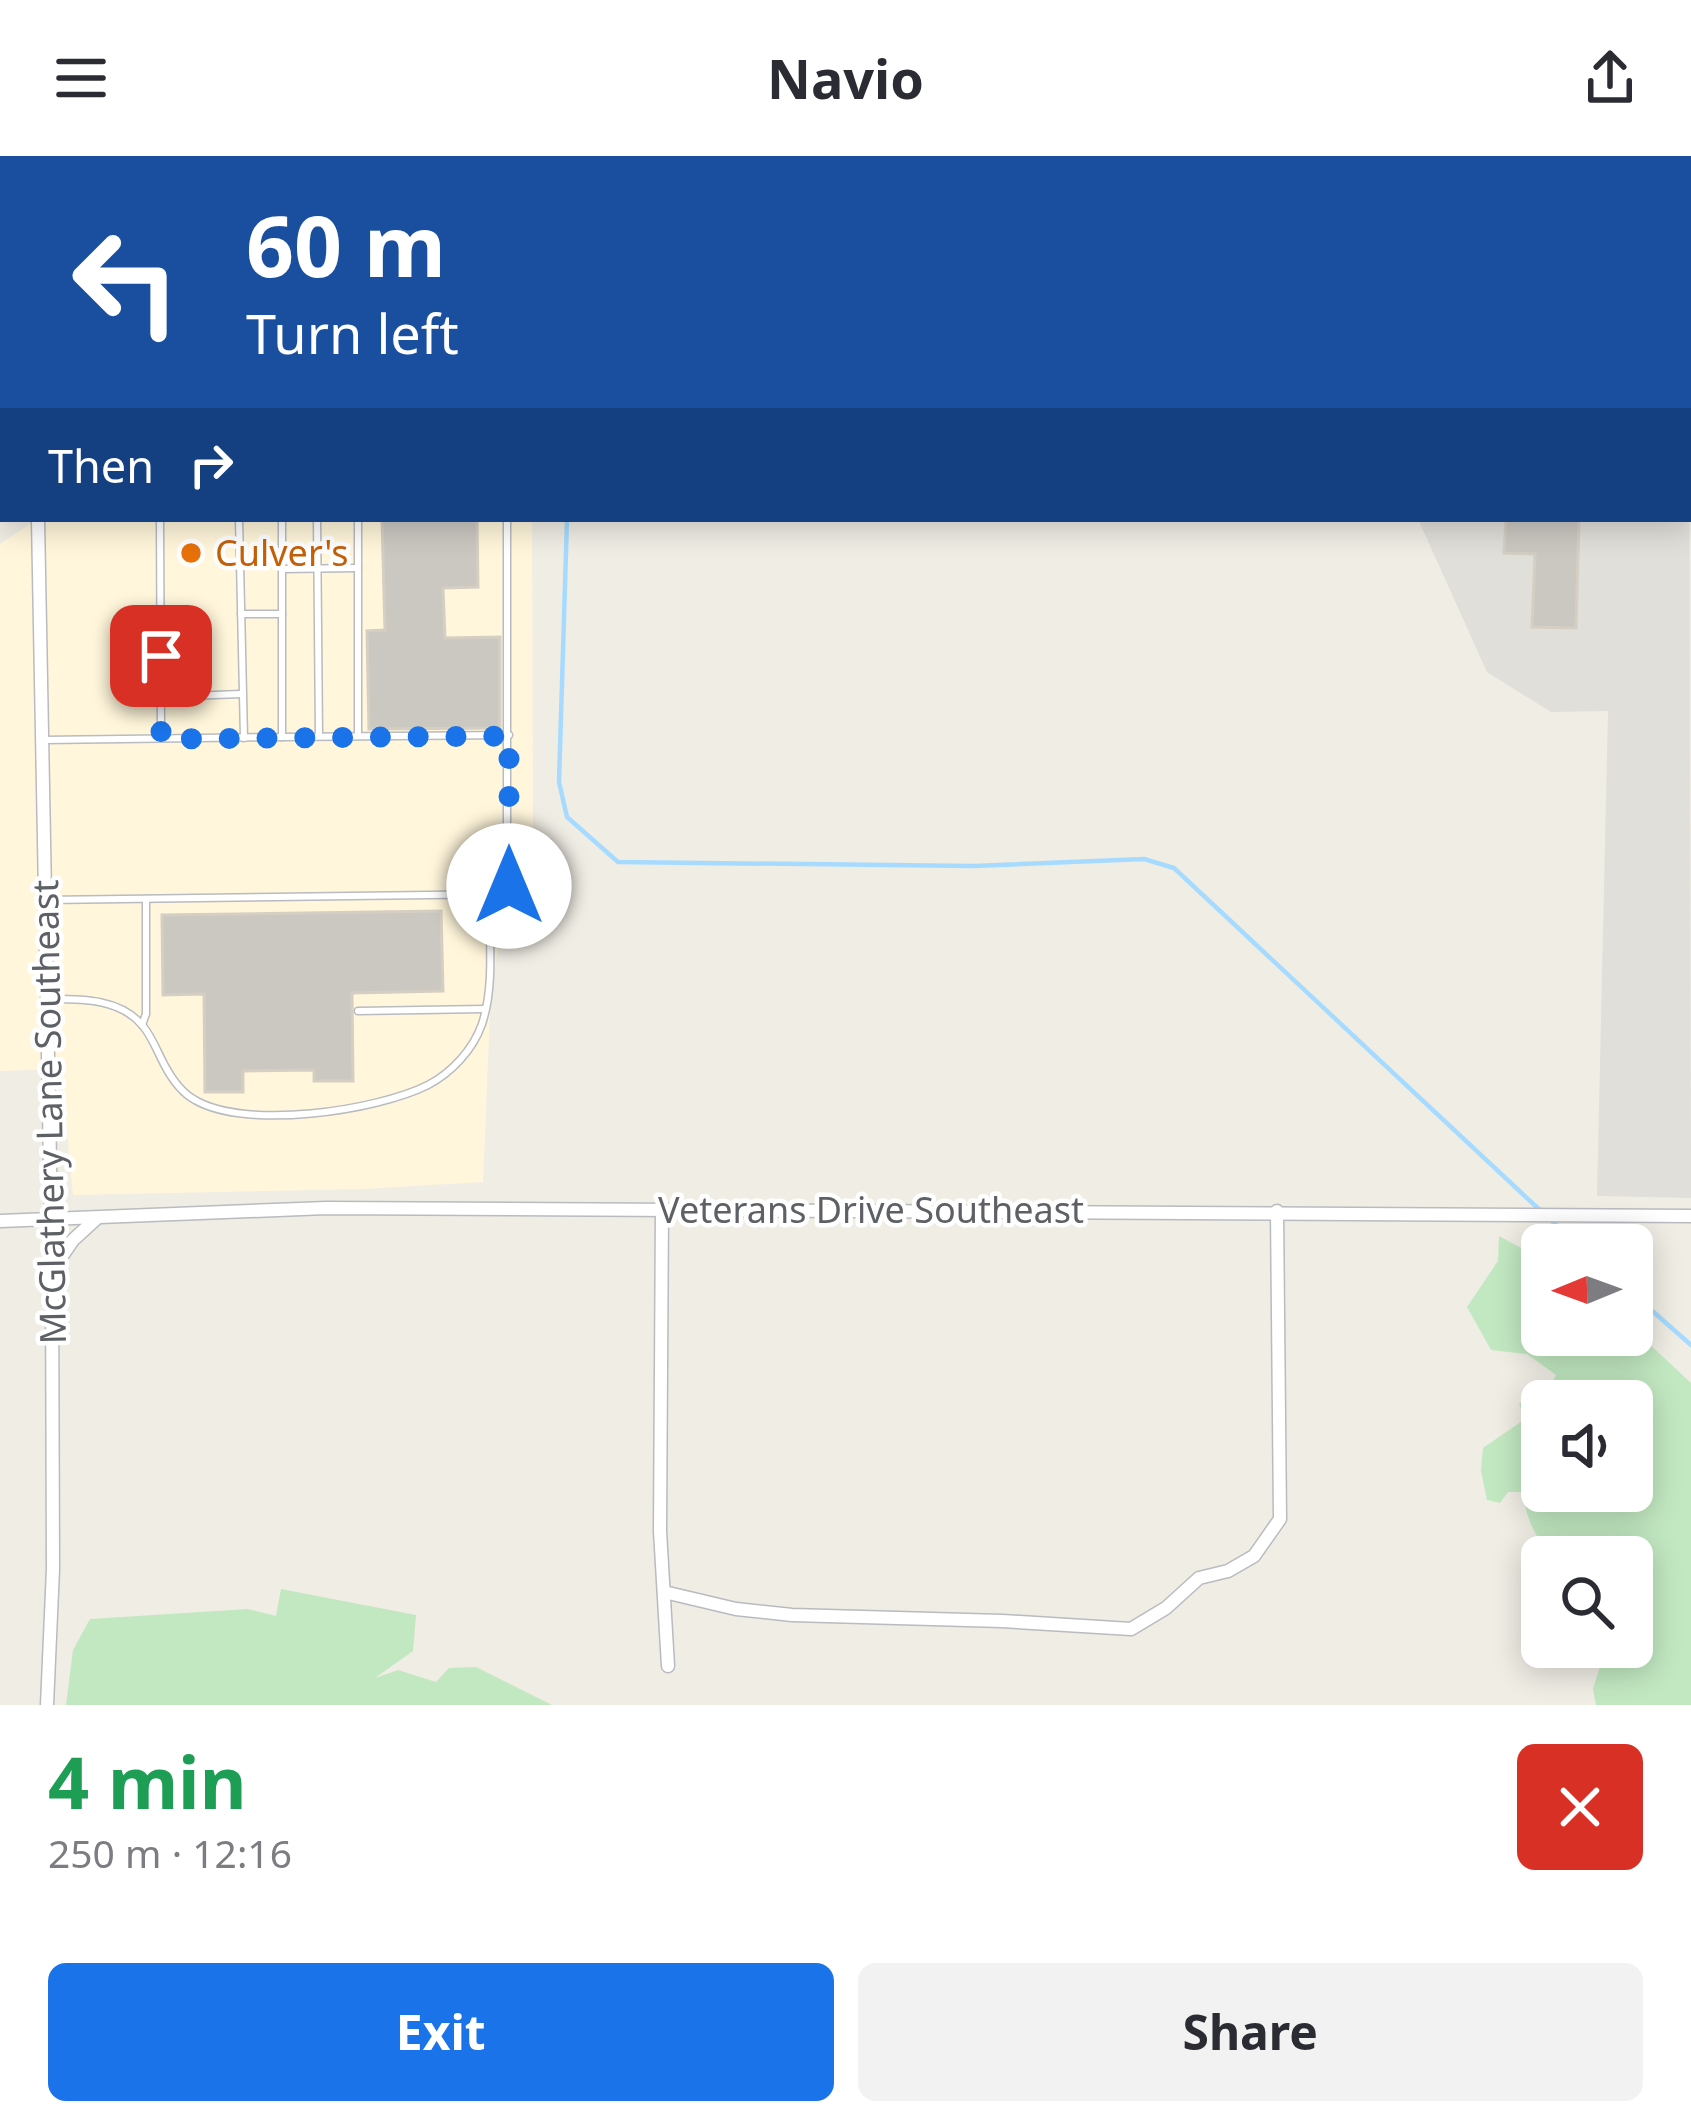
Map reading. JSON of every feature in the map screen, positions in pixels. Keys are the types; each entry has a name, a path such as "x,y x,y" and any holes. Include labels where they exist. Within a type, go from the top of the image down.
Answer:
{"street":[{"name":"McGlathery Lane Southeast","path":"38,522 52,1270 53,1569 47,1705"},
{"name":"Veterans Drive Southeast","path":"0,1221 326,1208 1691,1216"},
{"path":"662,1208 660,1531 668,1666"},
{"path":"664,1592 792,1616 1131,1629 1199,1578 1228,1571 1254,1556 1280,1520 1277,1211"},
{"path":"52,1270 96,1219"}],"lane":[{"path":"160,522 161,739"},
{"path":"160,536 168,522"},
{"path":"239,522 244,738"},
{"path":"282,522 282,737"},
{"path":"317,522 320,736"},
{"path":"358,522 358,736"},
{"path":"46,900 507,894 507,522"},
{"path":"282,569 358,568"},
{"path":"241,614 282,614"},
{"path":"161,697 243,694"},
{"path":"41,740 509,736"},
{"path":"49,999 106,1002 142,1024 174,1081 193,1100 228,1113 283,1118 385,1099 424,1087 464,1056 482,1025 489,982 489,896"},
{"path":"142,1024 146,1014 146,899"},
{"path":"358,1011 484,1009"}],"shaded area":[{"path":"33,522 532,522 533,890 501,917 490,1013 483,1182 73,1195 61,1069 0,1071 0,544"},
{"path":"1419,522 1690,522 1691,1198 1597,1196 1608,711 1551,712 1487,672"}],"green space":[{"path":"1499,1236 1521,1248 1521,1353 1491,1350 1467,1307 1498,1261"},
{"path":"1653,1348 1691,1383 1691,1705 1596,1705 1593,1689 1600,1668 1653,1668 1653,1536 1537,1536 1527,1512 1653,1512 1653,1380 1554,1380 1556,1375 1530,1356 1653,1356"},
{"path":"1521,1422 1521,1492 1508,1492 1500,1503 1487,1500 1481,1471 1483,1448"},
{"path":"281,1589 416,1615 413,1651 375,1678 398,1670 436,1682 449,1668 476,1667 552,1705 66,1705 73,1650 90,1619 248,1609 276,1616"}],"building":[{"path":"382,522 477,522 478,587 443,588 445,638 500,637 500,728 369,729 367,631 385,630"},
{"path":"1506,522 1579,522 1576,628 1532,627 1535,554 1504,553"},
{"path":"441,911 443,991 352,993 353,1081 314,1081 314,1070 243,1071 243,1092 205,1092 204,994 163,995 162,915"}],"waterway":[{"path":"567,522 559,782 567,817 618,862 974,866 1144,859 1174,868 1543,1213"},
{"path":"1552,1221 1555,1224"},
{"path":"1653,1312 1691,1345"}],"place":[{"name":"Culver's","path":"191,553"}],"route":[{"path":"161,656 161,739 509,736 509,886"}]}
